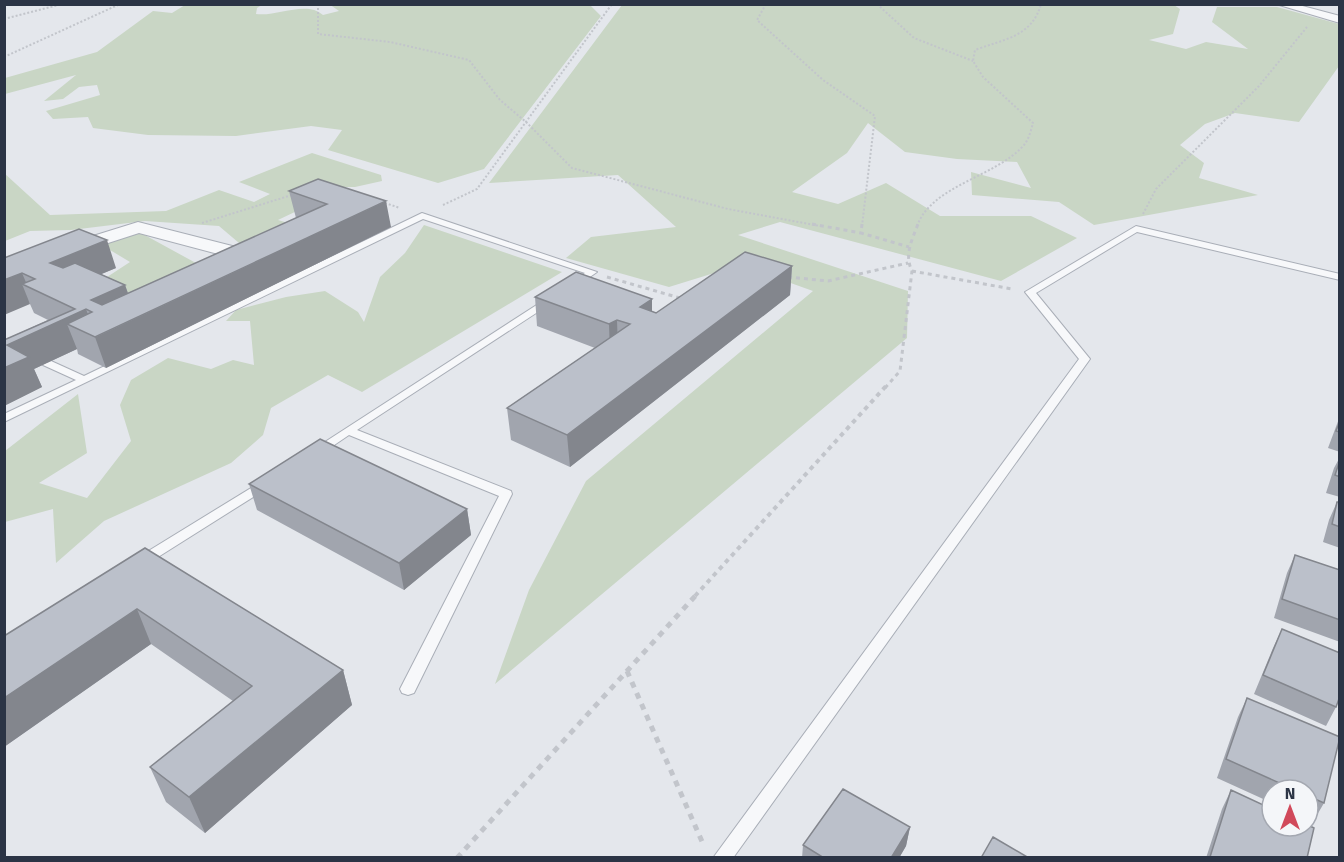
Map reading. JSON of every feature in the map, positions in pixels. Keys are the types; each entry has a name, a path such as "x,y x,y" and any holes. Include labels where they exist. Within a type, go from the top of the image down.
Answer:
{"street":[{"path":"1281,4 1340,20"},
{"path":"56,254 138,227 237,253"}],"lane":[{"path":"4,419 422,216 592,272"},
{"path":"722,858 1085,359 1029,292 1136,229 1340,277"},
{"path":"309,456 592,272"},
{"path":"48,363 85,380"},
{"path":"349,431 506,494 408,689"},
{"path":"132,567 279,474"}],"path":[{"path":"4,19 62,4"},
{"path":"4,57 120,4"},
{"path":"318,4 318,34 390,42 469,60 500,100 526,122 572,168 728,209 861,233 909,247"},
{"path":"377,200 422,216 477,189 612,4"},
{"path":"766,4 757,20 823,80 875,116 861,233"},
{"path":"457,858 900,370 912,271 908,263 909,247 921,215 948,192 994,168 1025,144 1033,123 983,76 972,61 914,38 877,4"},
{"path":"972,61 975,50 1027,30 1037,19 1041,4"},
{"path":"1136,229 1156,189 1259,86 1316,15"},
{"path":"167,235 282,198 302,194"},
{"path":"785,277 828,281 908,263"},
{"path":"912,271 1029,292"},
{"path":"592,272 678,298 688,294"},
{"path":"627,671 709,858"}],"green space":[{"path":"329,4 589,4 601,16 484,169 438,183 328,150 342,130 311,126 236,136 148,135 93,128 88,117 53,119 46,111 100,95 97,85 79,87 63,99 44,101 76,75 5,94 5,78 97,52 153,11 172,13 185,5 262,5 257,8 256,14 308,9 323,15 339,11"},
{"path":"622,5 1174,5 1180,9 1173,34 1149,40 1186,49 1206,42 1248,49 1212,22 1217,7 1277,7 1339,24 1339,66 1299,122 1235,113 1205,124 1180,145 1204,163 1199,178 1258,195 1094,225 1059,202 972,195 971,172 1031,188 1017,162 957,159 905,152 868,123 847,153 792,192 838,204 886,183 940,216 1031,216 1077,238 1001,281 780,222 738,235 908,291 907,338 495,684 529,590 586,481 813,291 740,265 669,287 566,258 591,237 676,227 618,175 489,183"},
{"path":"312,153 381,175 382,181 355,187 330,187 324,198 278,220 308,229 252,254 219,226 145,221 71,230 30,231 5,241 4,173 50,215 166,211 219,190 254,202 270,194 239,182"},
{"path":"424,225 562,272 362,392 328,375 271,408 263,435 231,463 104,521 56,563 53,509 5,522 5,451 78,394 87,453 39,483 87,498 131,441 120,405 131,380 168,358 211,369 233,360 254,365 250,321 226,321 236,310 286,297 325,291 358,312 364,322 380,277 405,253"},
{"path":"141,233 216,274 137,307 104,279 130,262 100,244"}],"building":[{"path":"318,179 386,201 95,337 67,324 92,312 86,309 7,345 29,357 4,368 4,340 75,309 22,284 35,279 22,273 4,280 4,258 79,229 107,240 50,263 63,268 75,263 125,285 91,300 102,305 327,204 289,191"},
{"path":"745,252 792,266 567,435 507,408 630,324 617,320 609,324 535,297 576,272 652,299 640,307 656,313"},
{"path":"320,439 467,509 399,563 249,484"},
{"path":"1340,460 1340,477 1335,475"},
{"path":"1337,502 1340,502 1340,527 1332,524"},
{"path":"145,548 343,670 189,797 150,767 252,686 137,609 4,698 4,636"},
{"path":"1295,555 1340,570 1340,620 1282,599"},
{"path":"1282,629 1340,653 1340,696 1336,707 1263,675"},
{"path":"1247,698 1340,737 1324,803 1320,801 1320,778 1268,778 1226,759"},
{"path":"843,789 910,827 891,858 824,858 803,845"},
{"path":"1231,790 1260,803 1260,838 1312,838 1307,858 1210,857"},
{"path":"993,837 1029,858 981,858"}]}
